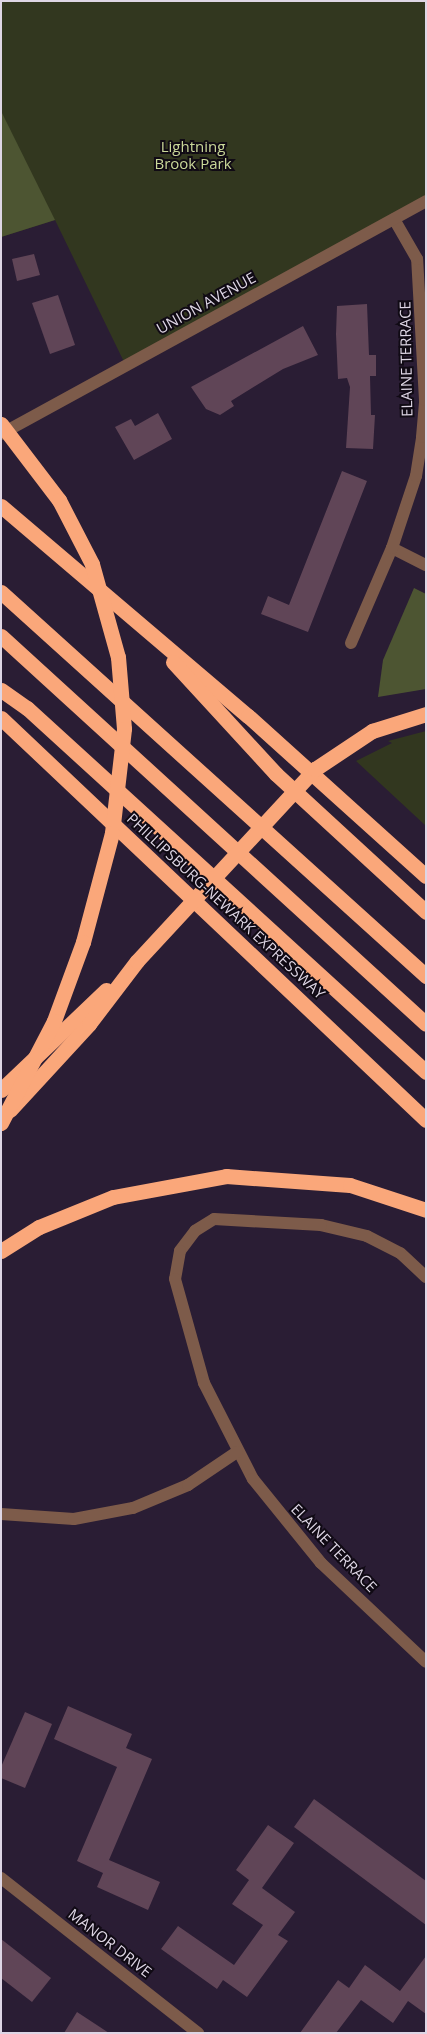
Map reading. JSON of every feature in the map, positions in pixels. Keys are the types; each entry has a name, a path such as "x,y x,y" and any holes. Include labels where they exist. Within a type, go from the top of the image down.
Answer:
{"highway":[{"path":"1,424 60,500 92,564 118,657 124,729 112,833 83,942 54,1021 1,1124"},
{"path":"1,506 129,614 426,876"},
{"path":"1,592 426,976"},
{"path":"129,614 276,774 426,912"},
{"path":"1,636 426,1024"},
{"path":"1,690 27,708 426,1072"},
{"path":"1,1090 137,961 315,769 372,731 426,714"},
{"name":"PHILLIPSBURG-NEWARK EXPRESSWAY","path":"1,718 426,1120"},
{"path":"1,1119 89,1024 137,961"},
{"path":"1,1251 38,1227 95,1204 151,1187 208,1178 269,1176 350,1185 426,1210"}],"street":[{"name":"UNION AVENUE","path":"1,434 426,201"},
{"name":"ELAINE TERRACE","path":"352,643 392,548 416,476 425,400 417,259 394,219"},
{"path":"392,548 426,565"},
{"name":"ELAINE TERRACE","path":"426,1277 400,1253 367,1236 321,1226 214,1219 195,1231 180,1251 175,1279 187,1332 204,1383 237,1452 285,1523 426,1662"},
{"path":"1,1514 74,1519 133,1508 188,1485 237,1452"},
{"name":"MANOR DRIVE","path":"1,1878 198,2033"}],"green space":[{"name":"Lightning Brook Park","path":"1,1 426,1 426,200 126,366 55,220 1,237"},
{"path":"1,111 55,220 1,237"},
{"path":"414,588 426,594 426,689 378,697 383,660"},
{"path":"426,731 426,826 356,761 392,743 388,741"}],"building":[{"path":"34,254 40,275 17,281 12,259"},
{"path":"58,295 75,345 50,354 32,303"},
{"path":"367,304 369,355 376,355 376,376 370,376 371,415 375,415 373,449 346,448 350,387 347,378 338,379 337,306"},
{"path":"303,326 318,355 283,369 231,401 234,406 220,415 206,409 191,387"},
{"path":"158,413 172,439 134,460 115,427 131,419 135,426"},
{"path":"342,471 367,481 308,632 261,614 268,596 289,605"},
{"path":"68,1706 132,1734 126,1748 152,1759 109,1860 160,1882 148,1910 97,1887 103,1873 77,1861 117,1767 54,1739"},
{"path":"25,1712 52,1724 25,1788 1,1778 1,1767"},
{"path":"314,1799 426,1881 426,1925 294,1827"},
{"path":"268,1825 294,1843 262,1888 295,1912 278,1935 288,1941 247,1997 223,1980 217,1989 161,1949 178,1926 234,1965 263,1925 232,1904 249,1880 236,1870"},
{"path":"1,1939 51,1978 32,2002 1,1978"},
{"path":"426,1956 426,2014 408,2001 393,2023 361,2000 336,2033 300,2033 338,1980 349,1988 365,1965 400,1991"},
{"path":"77,2012 109,2033 64,2033"}]}
